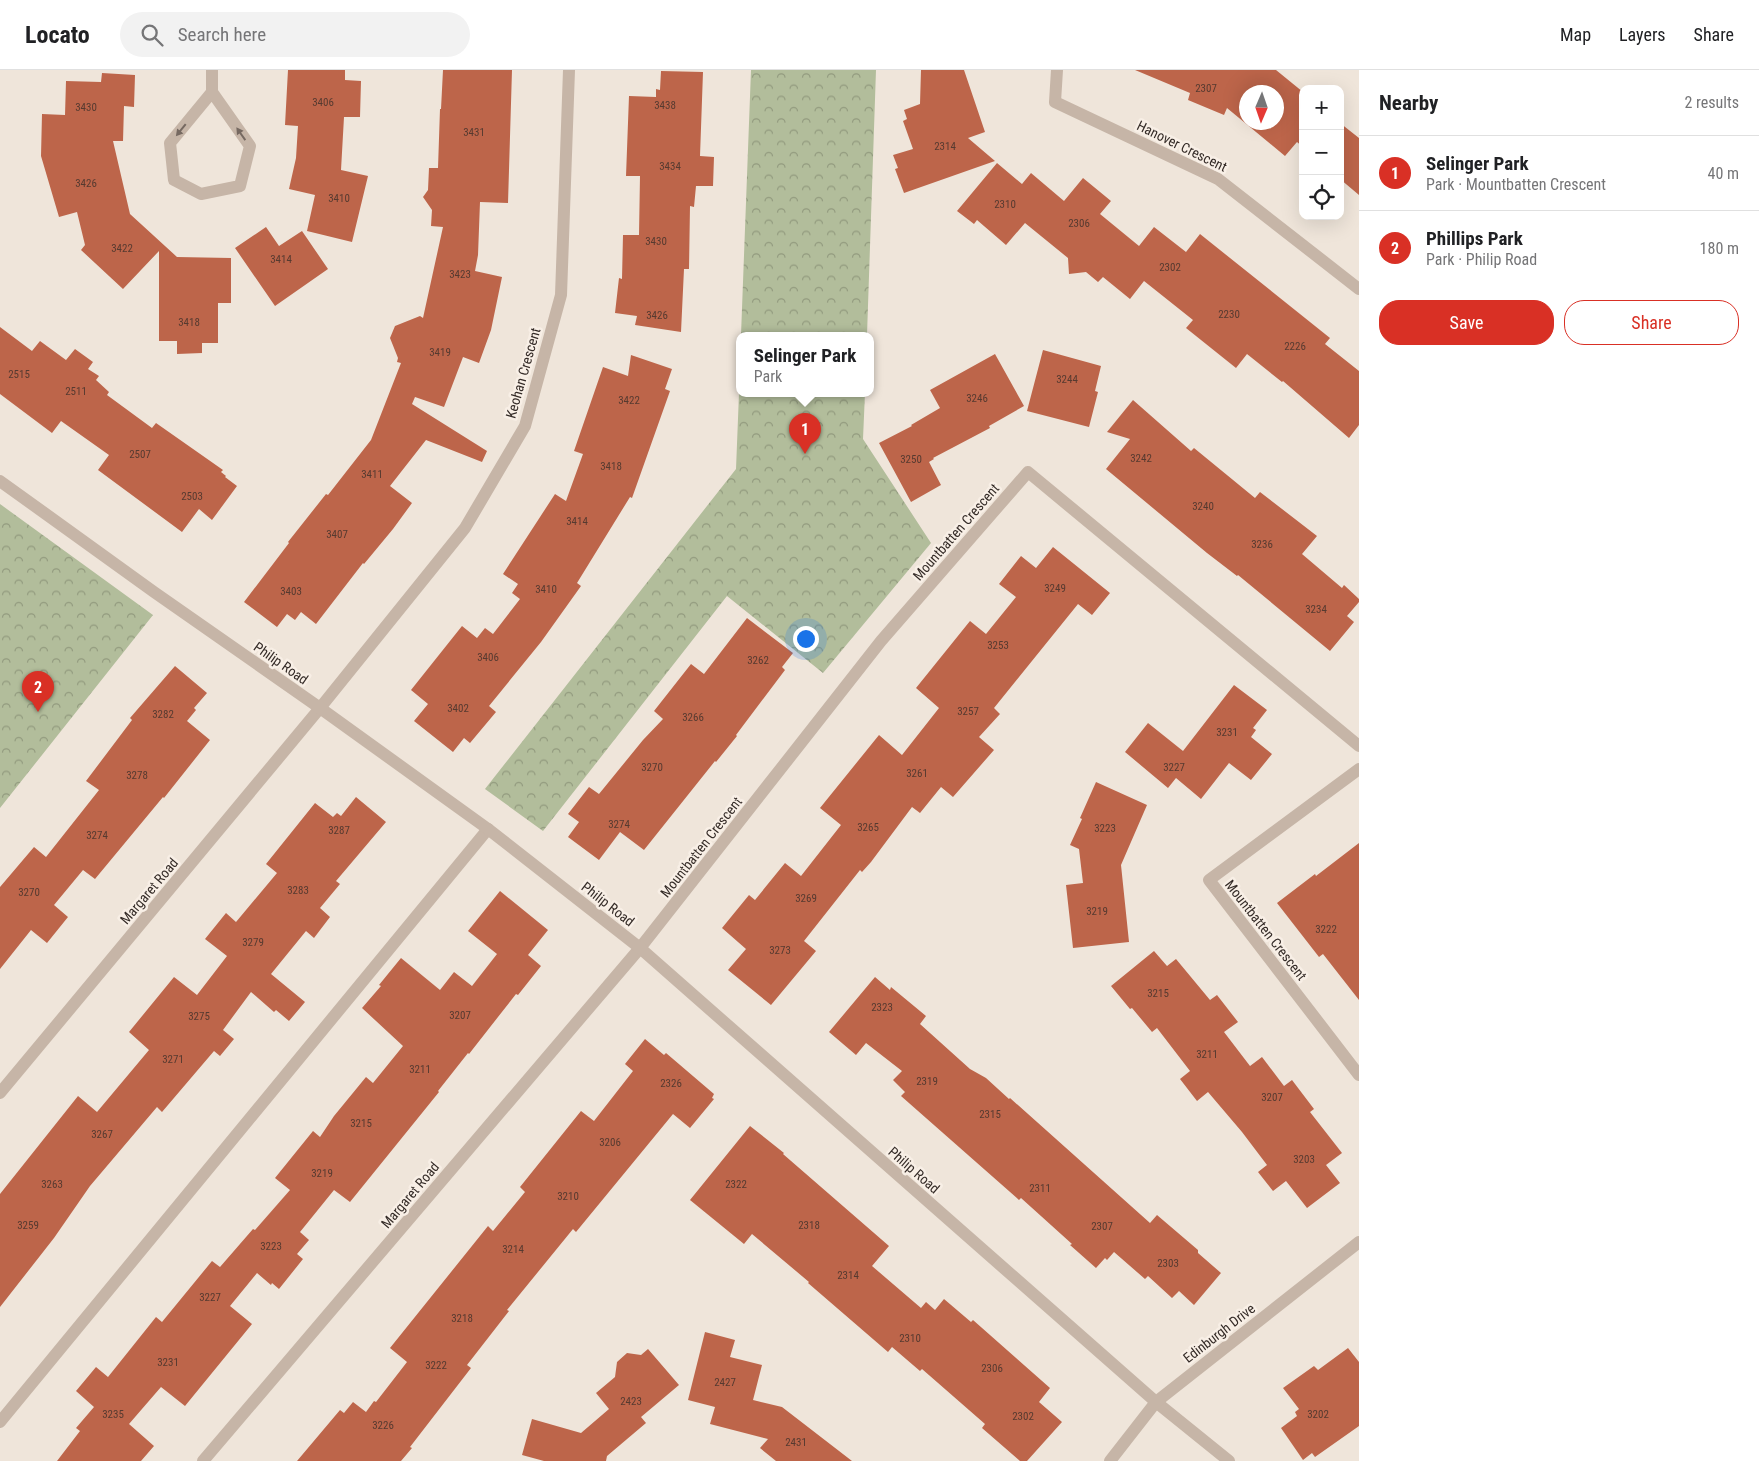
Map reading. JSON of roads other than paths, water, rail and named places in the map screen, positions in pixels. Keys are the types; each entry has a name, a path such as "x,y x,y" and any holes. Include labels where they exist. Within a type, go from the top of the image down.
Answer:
{"street":[{"path":"212,70 212,92 250,146 240,186 201,194 174,180 170,143 212,92"},
{"name":"Keohan Crescent","path":"320,708 466,528 525,426 561,295 569,70"},
{"name":"Hanover Crescent","path":"1057,70 1055,102 1218,179 1359,289"},
{"name":"Mountbatten Crescent","path":"640,948 881,641 1028,472 1359,746"},
{"name":"Philip Road","path":"0,482 488,828 640,948 1156,1402 1229,1461"},
{"name":"Margaret Road","path":"0,1092 320,708"},
{"name":"Mountbatten Crescent","path":"1359,769 1209,880 1359,1075"},
{"path":"0,1422 488,828"},
{"name":"Margaret Road","path":"203,1461 640,948"},
{"name":"Edinburgh Drive","path":"1110,1461 1156,1402 1359,1242"}],"place":[{"name":"Selinger Park","path":"805,454"},
{"name":"Phillips Park","path":"38,712"}]}
